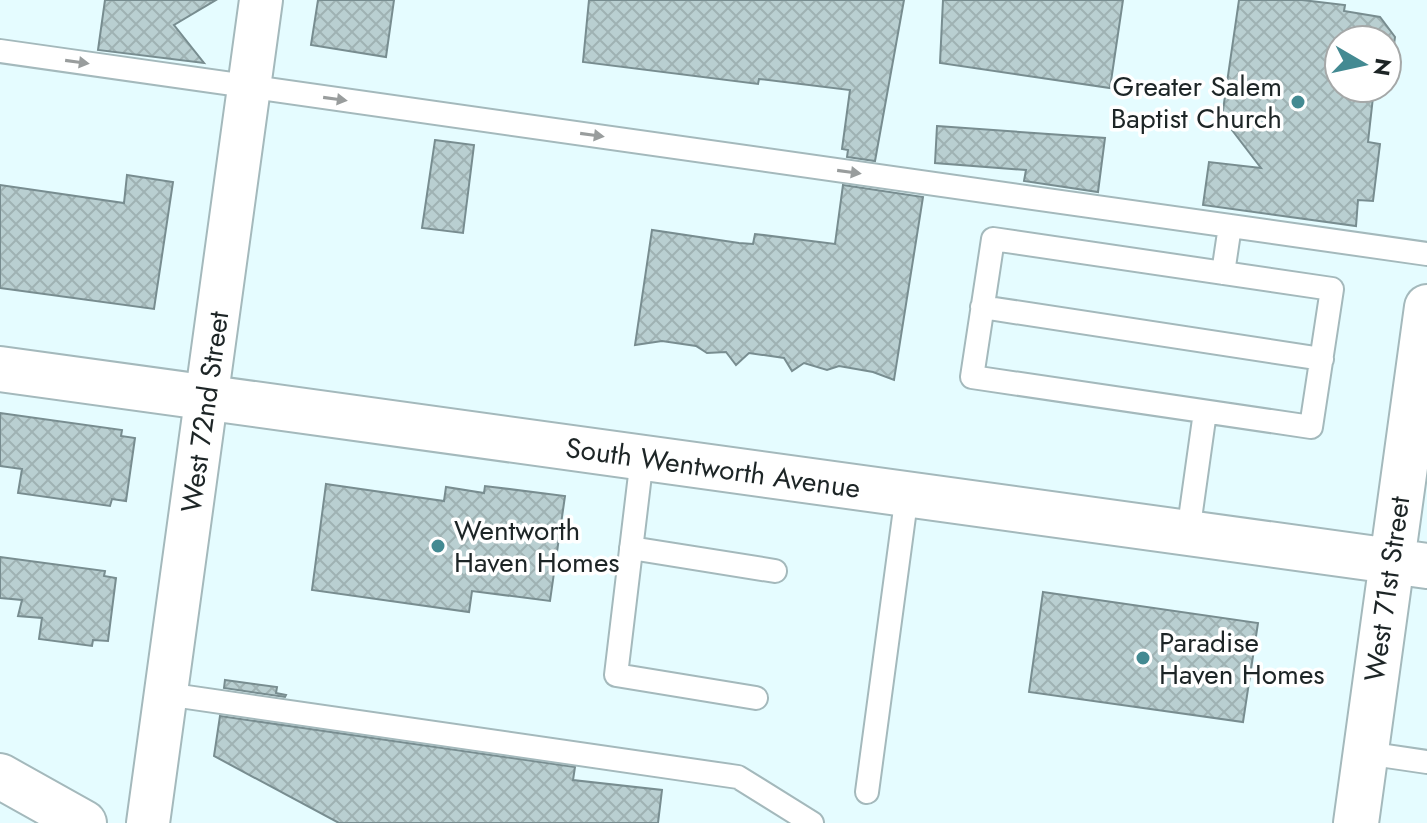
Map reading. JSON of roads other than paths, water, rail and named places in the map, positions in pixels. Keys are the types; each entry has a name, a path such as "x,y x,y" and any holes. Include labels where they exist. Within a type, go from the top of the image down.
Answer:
{"street":[{"name":"West 72nd Street","path":"148,823 261,0"},
{"name":"West 71st Street","path":"1356,823 1366,753 1409,563 1427,307"},
{"name":"South Wentworth Avenue","path":"0,369 1409,563"},
{"path":"0,776 84,823"}],"lane":[{"path":"0,51 1427,254"},
{"path":"1223,273 1230,226"},
{"path":"993,239 1332,289 1311,427 972,377 982,307 993,239"},
{"path":"982,307 1322,359"},
{"path":"1188,533 1205,412"},
{"path":"642,458 616,675 756,698"},
{"path":"867,792 907,494"},
{"path":"631,548 775,571"},
{"path":"166,694 738,777 812,823"},
{"path":"1366,753 1427,762"}],"place":[{"name":"Greater Salem Baptist Church","path":"1298,102"},
{"name":"Wentworth Haven Homes","path":"438,546"},
{"name":"Paradise Haven Homes","path":"1143,658"}]}
